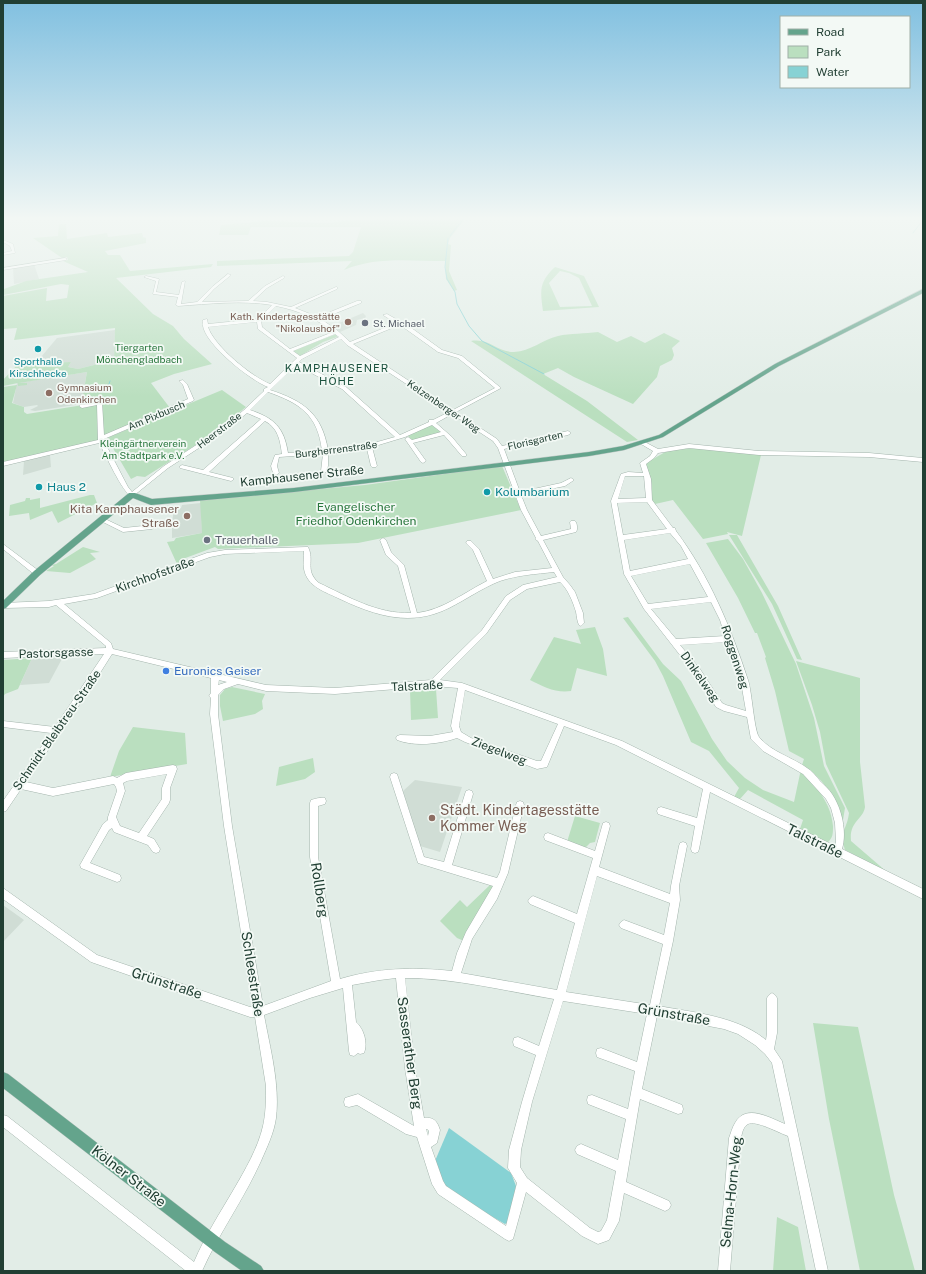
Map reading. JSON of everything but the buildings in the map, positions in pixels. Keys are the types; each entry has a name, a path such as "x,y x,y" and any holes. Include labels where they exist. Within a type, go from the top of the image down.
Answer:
{"main road":[{"name":"Kamphausener Straße","path":"132,495 151,502 278,492 589,454 643,443 667,432 777,365 923,291"},
{"path":"4,606 37,573 132,495"},
{"name":"Kölner Straße","path":"3,1079 210,1239 256,1271"}],"street":[{"name":"Kelzenberger Weg","path":"152,278 158,280 154,293 179,301 197,303 249,302 275,305 291,308 317,319 336,332 349,344 495,440 502,448 518,494 538,539 561,580 564,581 573,597 580,614 581,623"},
{"path":"197,303 224,278"},
{"path":"249,302 266,287 281,278"},
{"path":"179,301 184,282"},
{"path":"291,308 336,288"},
{"path":"317,319 359,302"},
{"path":"206,326 259,320 275,305"},
{"path":"385,315 403,326"},
{"path":"204,320 210,336 230,357 268,388 287,397 308,411 322,432 325,452 324,471"},
{"path":"259,320 262,332 300,358"},
{"path":"349,344 391,327 403,326"},
{"name":"Burgherrenstraße","path":"276,473 275,458 285,455 325,452 369,446 401,436 498,388 460,357 440,351 403,326"},
{"path":"290,351 336,332"},
{"name":"Heerstraße","path":"132,495 166,467 217,434 246,411 300,358 342,337"},
{"path":"295,362 344,388 401,436 411,442 423,461"},
{"name":"Am Pixbusch","path":"3,464 101,439 191,400 185,384 181,382"},
{"path":"82,406 100,403 101,439 126,488 132,495"},
{"name":"Burgherrenstraße","path":"246,411 265,418 278,428 281,434 285,455"},
{"path":"205,472 265,418"},
{"path":"431,421 445,433 464,455"},
{"path":"411,442 445,433"},
{"name":"Florisgarten","path":"502,448 568,433"},
{"path":"643,443 656,451 689,446 755,453 879,456 923,460"},
{"path":"369,446 374,466"},
{"path":"646,474 641,476 623,475 614,502 650,500 648,480 643,463 652,457 656,451"},
{"path":"182,467 231,478"},
{"path":"518,494 563,485 570,480"},
{"path":"126,488 144,485"},
{"name":"Roggenweg","path":"650,500 673,530 713,599 730,639 745,682 752,730 759,743 776,756 806,771 829,796 835,806 840,823 840,842 837,852"},
{"name":"Dinkelweg","path":"614,502 627,574 646,607 675,642 704,682 719,706 750,715"},
{"path":"103,520 123,530 152,527"},
{"path":"538,539 574,530 573,522"},
{"path":"620,538 673,530"},
{"path":"383,540 388,553 401,565 416,616 443,610 491,582 521,573 555,570"},
{"path":"469,543 476,549 491,582"},
{"path":"3,546 37,573"},
{"name":"Kirchhofstraße","path":"4,606 58,603 105,593 214,553 306,549 308,578 317,585 378,612 392,615 416,616"},
{"path":"627,574 692,561"},
{"path":"433,683 484,632 508,598 526,587 561,580"},
{"path":"646,607 713,599"},
{"path":"58,603 109,645 110,651"},
{"name":"Dinkelweg","path":"675,642 730,639"},
{"name":"Talstraße","path":"110,651 266,688 336,691 433,683 462,686 619,743 923,894"},
{"name":"Pastorsgasse","path":"3,655 110,651"},
{"name":"Schmidt-Bleibtreu-Straße","path":"3,808 93,679 110,651"},
{"path":"219,677 221,687"},
{"name":"Schleestraße","path":"196,1271 210,1239 261,1149 269,1128 271,1086 228,825 213,696 219,677"},
{"path":"213,696 221,687 236,682"},
{"name":"Ziegelweg","path":"462,686 455,726 458,734 468,740 537,766 544,764 549,757 562,723"},
{"path":"3,724 56,730"},
{"name":"Ziegelweg","path":"400,738 412,740 451,737 458,734"},
{"path":"118,782 126,777 173,769 166,788 166,800 141,838"},
{"path":"394,777 421,860 499,883"},
{"path":"20,785 53,792 113,780 118,782 121,786 121,791 112,817 113,822 117,829 151,842 156,849"},
{"path":"695,849 707,788"},
{"path":"446,868 469,794"},
{"name":"Rollberg","path":"322,801 314,803 314,857 336,983"},
{"path":"455,977 464,947 472,930 496,893 504,873 520,805"},
{"path":"661,811 700,823"},
{"path":"113,822 106,827 84,865 117,878"},
{"path":"606,826 560,996 527,1102 515,1150 514,1168 523,1182 586,1232 598,1238 605,1236 613,1221 640,1068 668,941 682,846"},
{"path":"548,837 598,856"},
{"path":"594,870 675,900"},
{"name":"Grünstraße","path":"3,893 94,960 250,1012 259,1012 336,983 373,975 400,973 455,977 560,996 654,1010 718,1022 750,1034 769,1050 777,1061 822,1271"},
{"path":"532,901 580,920"},
{"path":"624,924 668,941"},
{"name":"Sasserather Berg","path":"400,973 409,1058 422,1134 442,1190 509,1235 523,1182"},
{"path":"347,981 353,1026 358,1031 357,1050"},
{"path":"769,1050 772,1033 772,998"},
{"path":"518,1042 542,1054"},
{"path":"601,1052 640,1068"},
{"path":"636,1092 678,1109"},
{"name":"Sasserather Berg","path":"349,1102 358,1099 410,1130 422,1134"},
{"path":"592,1100 632,1116"},
{"name":"Selma-Horn-Weg","path":"724,1271 735,1138 739,1126 746,1118 756,1118 793,1133"},
{"path":"3,1120 196,1271"},
{"path":"582,1150 623,1168"},
{"path":"620,1185 665,1205"}],"shaded area":[{"path":"14,278 39,279 14,284"},
{"name":"Kath. Kindertagesstätte \"Nikolaushof\"","path":"363,313 366,316 365,318 357,320 356,325 340,332 332,326"},
{"path":"115,330 114,360 78,369 68,367 71,362 36,363 57,338"},
{"name":"Gymnasium Odenkirchen","path":"87,372 81,404 35,411 30,410 38,406 37,405 24,407 13,403 17,383"},
{"path":"50,455 51,467 23,475 24,461"},
{"name":"Kita Kamphausener Straße","path":"201,503 202,533 172,538 174,510 181,508 182,505"},
{"path":"63,657 49,683 20,685 32,658"},
{"name":"Städt. Kindertagesstätte Kommer Weg","path":"415,780 462,787 440,852 420,846 403,791"},
{"path":"3,905 24,920 3,942"}],"green space":[{"name":"Tiergarten Mönchengladbach","path":"44,278 116,278 153,314 173,326 184,339 212,364 174,374 151,383 170,408 101,440 3,462 3,387 17,385 12,403 24,407 24,412 27,414 102,402 102,397 82,400 87,372 19,383 27,383 27,385 18,386 18,383 3,386 3,380 17,365 18,357 20,361 40,359 37,363 71,362 68,367 78,369 114,360 115,328 14,340 17,328 3,329 3,296 47,288 46,301 67,298 69,285 61,284 3,295 4,289 26,281"},
{"path":"452,278 457,290 454,291 446,279"},
{"path":"545,278 553,278 549,283 560,307 592,306 579,278 585,278 599,307 543,311 541,292"},
{"path":"598,332 617,342 631,336 645,343 664,333 680,341 672,348 674,355 672,360 660,366 657,377 633,404 558,368 543,374 587,401 638,440 627,442 471,341 483,341 502,350 514,352 526,350 558,336"},
{"path":"336,334 337,337 323,342 300,356 293,351"},
{"name":"Kleingärtnerverein Am Stadtpark e.V.","path":"222,390 246,407 210,436 145,477 137,476 131,479 107,438"},
{"path":"432,425 441,432 413,441 407,435"},
{"path":"694,448 761,455 742,536 727,532 728,534 703,539 673,500 655,504 651,499 652,485 646,463 667,451"},
{"name":"Evangelischer Friedhof Odenkirchen","path":"502,466 521,510 358,543 218,549 215,547 180,560 177,564 167,542 174,541 176,538 202,533 200,500 365,485"},
{"path":"94,495 97,503 58,523 52,511 30,520 29,513 9,516 10,505 25,501 26,498 30,498 30,500 40,498 40,508"},
{"path":"729,535 737,535 778,606 802,660 797,659 772,604"},
{"path":"728,539 743,559 762,593 796,664 814,718 824,766 845,808 843,820 823,783 811,771 802,765 804,759 789,751 775,691 765,658 766,657 757,633 755,633 738,598 706,543"},
{"path":"83,547 100,552 90,553 96,559 70,573 46,571 54,566 51,565 56,564"},
{"path":"628,617 663,664 681,681 712,739 727,761 745,778 763,790 794,802 801,769 822,795 832,817 832,838 827,843 800,829 803,820 748,790 740,799 734,797 739,788 709,751 691,742 663,676 655,661 623,618"},
{"path":"595,627 603,649 607,676 577,668 571,691 550,689 530,680 554,637 581,644 576,630"},
{"path":"32,658 18,689 5,694 3,697 3,660"},
{"path":"796,661 860,678 860,762 865,807 862,815 852,829 851,841 887,872 845,850 843,834 849,813 826,764 820,732"},
{"path":"232,687 265,694 262,701 263,709 255,714 223,721 220,706 220,695 225,689"},
{"path":"436,689 438,718 411,720 410,690"},
{"path":"133,727 185,733 187,764 110,777 119,751"},
{"path":"313,758 315,772 305,779 276,786 279,767"},
{"path":"575,816 600,823 595,842 590,843 585,848 567,842"},
{"path":"491,884 494,886 464,941 457,938 440,921 460,900 467,907"},
{"path":"813,1023 858,1027 894,1195 915,1271 860,1271 829,1119"},
{"path":"777,1217 798,1227 806,1271 773,1271"}],"water":[{"path":"449,1128 511,1173 516,1186 509,1222 505,1224 447,1191 435,1161"}],"waterway":[{"path":"447,278 455,292 457,304 469,326 482,341 544,374"},
{"path":"108,387 110,381"}],"place":[{"name":"Kath. Kindertagesstätte \"Nikolaushof\"","path":"348,322"},
{"name":"St. Michael","path":"365,323"},
{"name":"Sporthalle Kirschhecke","path":"38,349"},
{"name":"Gymnasium Odenkirchen","path":"49,393"},
{"name":"Haus 2","path":"39,487"},
{"name":"Kolumbarium","path":"487,492"},
{"name":"Kita Kamphausener Straße","path":"187,516"},
{"name":"Trauerhalle","path":"207,540"},
{"name":"Euronics Geiser","path":"166,671"},
{"name":"Städt. Kindertagesstätte Kommer Weg","path":"432,818"}],"district":[{"name":"KAMPHAUSENER HÖHE","path":"337,374"}]}
